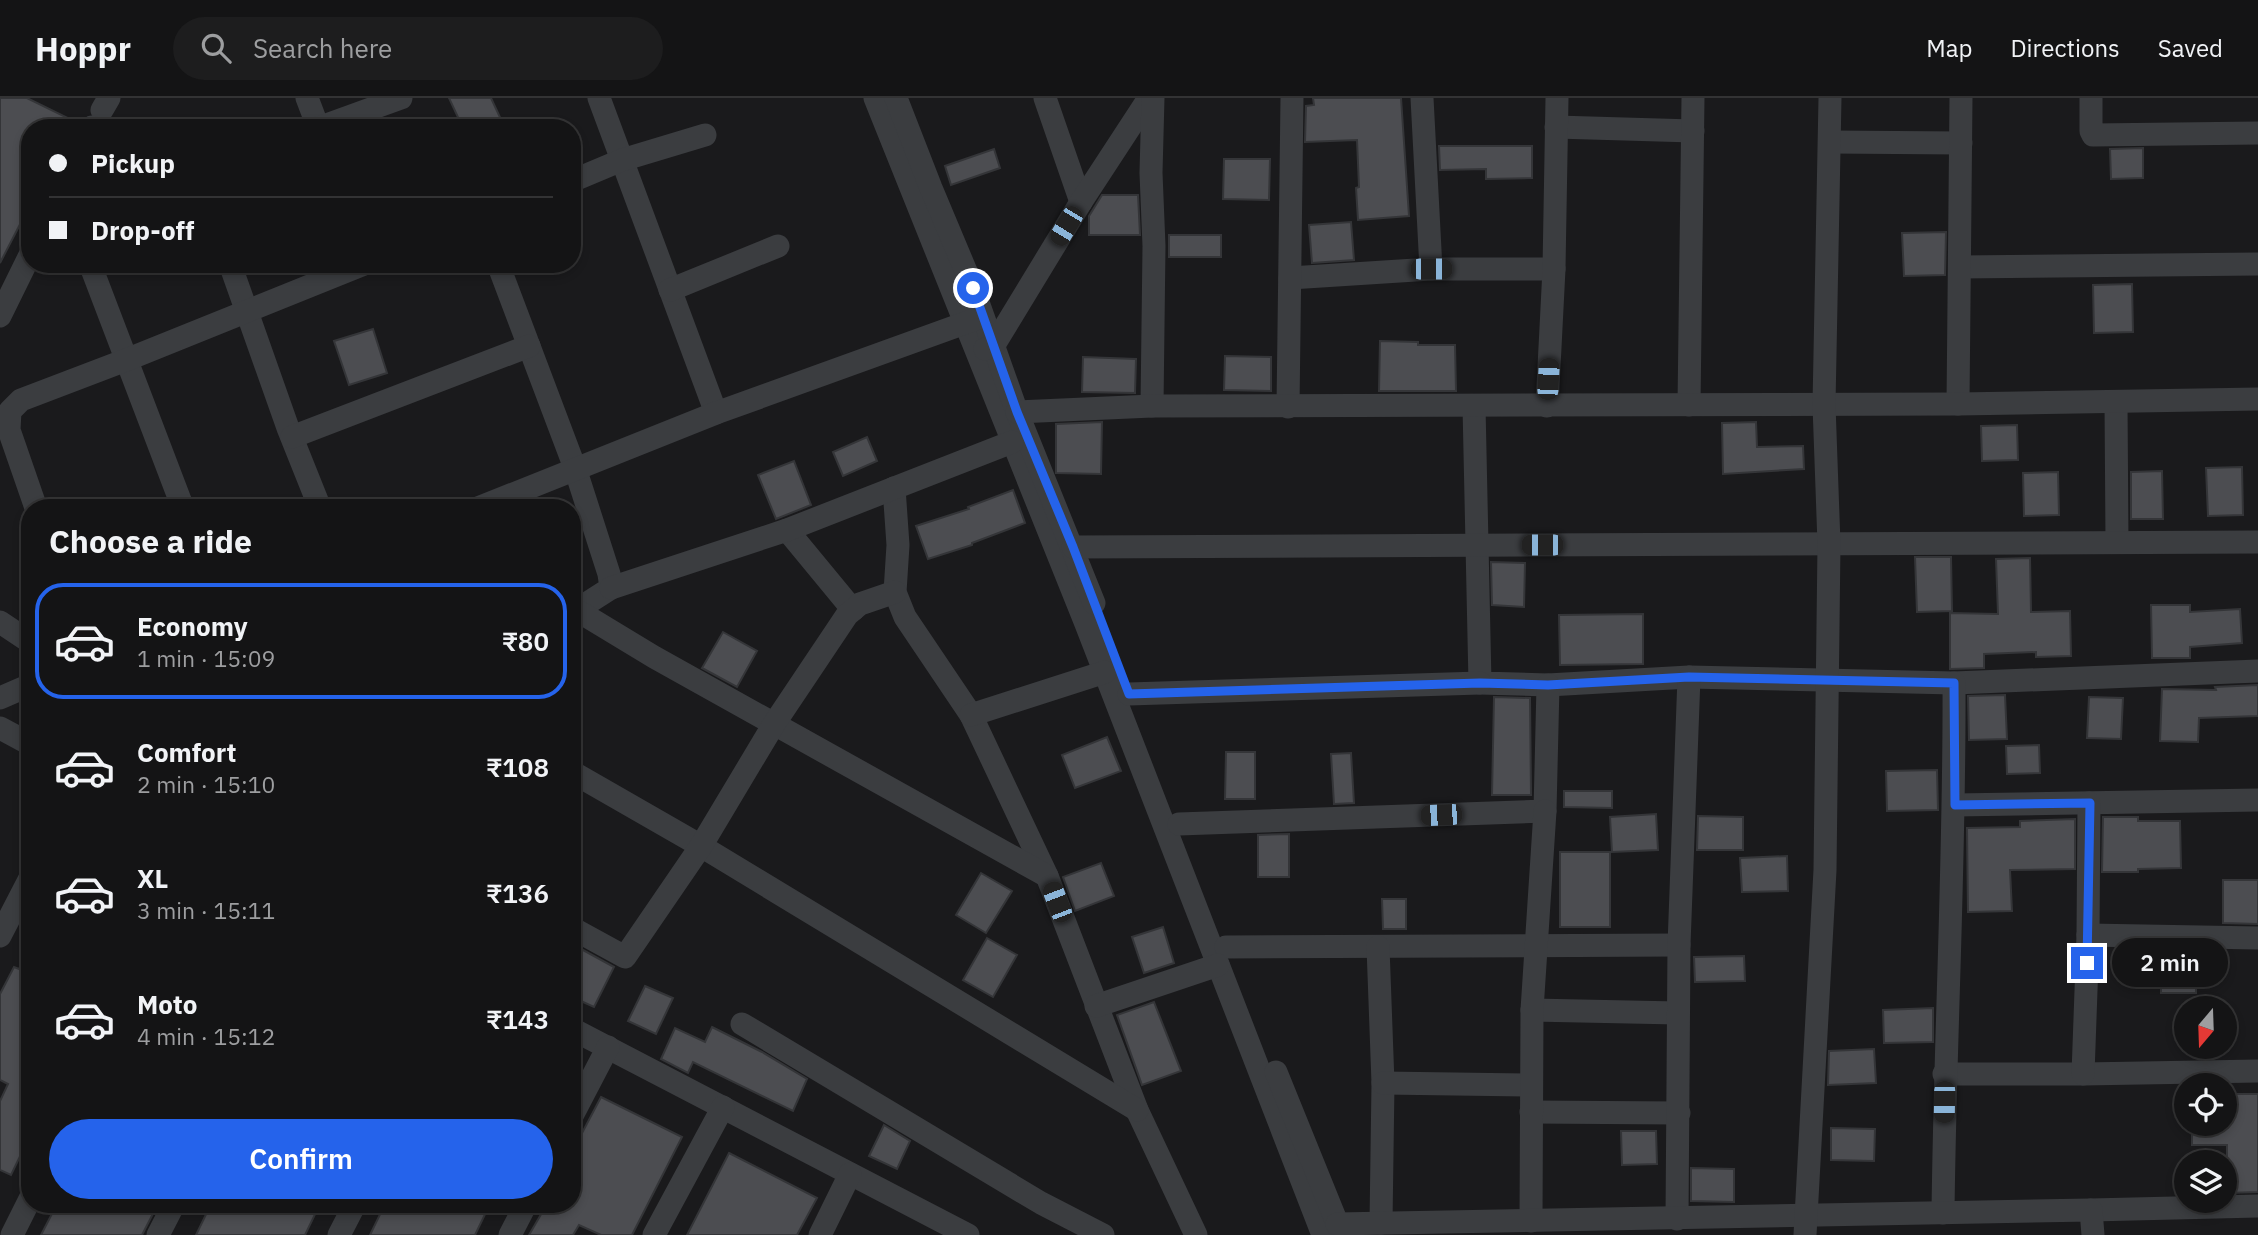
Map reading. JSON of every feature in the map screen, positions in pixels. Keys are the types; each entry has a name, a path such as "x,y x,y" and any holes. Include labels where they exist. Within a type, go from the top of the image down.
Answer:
{"street":[{"path":"307,98 315,119"},
{"path":"343,119 401,98"},
{"path":"599,98 716,413"},
{"path":"875,98 985,349 1017,412 1073,547 1179,824 1222,956"},
{"path":"896,98 973,288 973,320"},
{"path":"1045,98 1081,202"},
{"path":"1151,98 985,349 1012,442 1334,1231 1381,1223 1677,1219 1804,1226 1943,1213 2258,1206"},
{"path":"1151,98 1154,246 1152,406"},
{"path":"1288,407 1292,98"},
{"path":"1422,98 1431,269"},
{"path":"1547,406 1557,98"},
{"path":"1689,405 1693,98"},
{"path":"1804,1226 1825,870 1829,544 1824,405 1830,98"},
{"path":"1958,404 1961,98"},
{"path":"2091,98 2093,135 2258,133"},
{"path":"1556,127 1693,131"},
{"path":"581,176 622,160 705,135"},
{"path":"1829,142 1961,143"},
{"path":"670,290 778,246"},
{"path":"1960,267 2258,264"},
{"path":"1290,278 1431,269 1553,269"},
{"path":"0,316 21,273"},
{"path":"93,273 180,499"},
{"path":"233,273 316,499"},
{"path":"33,499 9,430 10,411 21,400 342,273"},
{"path":"501,273 575,468 610,574 611,588"},
{"path":"500,499 716,413 973,320"},
{"path":"292,437 529,346"},
{"path":"1017,412 1152,406 1824,405 2258,399"},
{"path":"2116,402 2117,542"},
{"path":"1474,406 1480,683"},
{"path":"581,608 611,588 787,530 1012,442"},
{"path":"894,488 898,545 895,592 905,617 971,715 1047,876 1137,1110 1196,1235"},
{"path":"787,530 853,610"},
{"path":"1073,547 2258,542"},
{"path":"581,933 625,957 701,846 774,724 847,615 860,604 895,592"},
{"path":"581,615 1047,876"},
{"path":"0,622 21,636"},
{"path":"1129,694 1480,683 1548,685 1689,677 1954,683 2258,671"},
{"path":"971,715 1105,672"},
{"path":"1677,1219 1679,944 1689,677"},
{"path":"1943,1213 1944,1074 1955,805 1954,683"},
{"path":"1531,1221 1532,1010 1545,811 1548,685"},
{"path":"0,698 21,689"},
{"path":"0,728 21,739"},
{"path":"581,777 701,846 1137,1110"},
{"path":"1955,805 2258,800"},
{"path":"2082,1074 2090,803"},
{"path":"1179,824 1545,811"},
{"path":"0,936 8,900 21,887"},
{"path":"2088,935 2258,938"},
{"path":"1096,1006 1222,956 1378,947 1679,944"},
{"path":"1378,947 1382,1083 1381,1223"},
{"path":"1532,1010 1678,1013"},
{"path":"742,1024 1041,1203 1102,1235"},
{"path":"581,1034 968,1235"},
{"path":"581,1099 608,1047"},
{"path":"1944,1074 2258,1071"},
{"path":"1382,1083 1531,1085"},
{"path":"654,1235 723,1107"},
{"path":"1531,1112 1679,1113"},
{"path":"820,1235 850,1174"},
{"path":"2091,1210 2093,1235"},
{"path":"12,1235 23,1213"},
{"path":"159,1235 170,1213"},
{"path":"339,1235 350,1213"},
{"path":"510,1235 521,1213"}],"building":[{"path":"0,98 27,98 70,119 21,119 21,222 0,263"},
{"path":"449,98 491,98 501,119 459,119"},
{"path":"1313,98 1401,98 1409,216 1358,220 1357,140 1305,142 1306,106 1314,105"},
{"path":"1439,146 1532,146 1532,178 1486,179 1486,169 1440,170"},
{"path":"2143,148 2143,178 2111,179 2110,149"},
{"path":"994,149 1000,168 951,185 945,166"},
{"path":"1224,159 1270,159 1269,200 1223,199"},
{"path":"1102,195 1138,195 1140,235 1089,235 1089,216"},
{"path":"1351,222 1354,260 1312,263 1309,225"},
{"path":"1946,232 1945,275 1904,276 1902,233"},
{"path":"1169,235 1221,235 1221,257 1169,257"},
{"path":"2132,284 2133,332 2094,333 2093,285"},
{"path":"373,329 387,373 349,385 334,341"},
{"path":"1380,341 1455,345 1456,391 1379,391"},
{"path":"1225,356 1271,357 1271,391 1224,390"},
{"path":"1083,357 1136,359 1135,393 1082,392"},
{"path":"1102,422 1101,474 1056,473 1056,424"},
{"path":"1756,422 1757,447 1803,446 1804,469 1723,474 1722,423"},
{"path":"2017,425 2018,460 1982,461 1981,426"},
{"path":"867,437 877,461 843,476 833,452"},
{"path":"794,461 811,505 776,519 758,475"},
{"path":"2242,467 2243,515 2208,516 2206,468"},
{"path":"2162,471 2163,519 2131,519 2131,472"},
{"path":"2058,472 2059,515 2024,516 2023,473"},
{"path":"1013,490 1025,523 972,545 928,559 916,526 969,509 968,507"},
{"path":"1915,557 1951,557 1952,611 1917,612"},
{"path":"2030,558 2031,612 2070,611 2071,656 2036,657 2036,652 1984,654 1984,668 1950,669 1950,613 1998,614 1996,559"},
{"path":"1491,562 1525,563 1524,607 1492,605"},
{"path":"2151,605 2190,605 2190,612 2240,609 2242,643 2190,647 2190,658 2152,658"},
{"path":"1643,614 1643,664 1560,665 1559,615"},
{"path":"723,632 757,651 737,687 702,668"},
{"path":"2258,685 2258,716 2199,718 2198,742 2160,741 2162,689 2216,690 2215,687"},
{"path":"2005,695 2007,739 1969,740 1968,696"},
{"path":"1494,697 1530,698 1531,795 1492,795"},
{"path":"2089,697 2123,698 2121,739 2087,738"},
{"path":"1107,737 1121,771 1075,788 1062,755"},
{"path":"2039,745 2040,773 2007,774 2006,746"},
{"path":"1226,752 1255,752 1255,799 1225,799"},
{"path":"1351,753 1354,803 1334,804 1331,754"},
{"path":"1937,770 1938,810 1887,811 1886,771"},
{"path":"1564,791 1612,791 1612,808 1564,807"},
{"path":"1656,814 1658,850 1612,852 1610,817"},
{"path":"1698,816 1743,817 1743,850 1697,850"},
{"path":"2103,817 2138,817 2138,821 2180,821 2181,868 2102,872"},
{"path":"2075,819 2075,869 2010,870 2012,911 1968,912 1967,828 2020,827 2020,821"},
{"path":"1289,834 1289,877 1258,877 1258,835"},
{"path":"1560,852 1610,852 1610,927 1560,927"},
{"path":"1787,856 1788,891 1742,892 1740,858"},
{"path":"1101,863 1114,896 1075,911 1063,877"},
{"path":"981,873 1012,891 986,933 956,915"},
{"path":"2223,880 2258,880 2258,924 2223,923"},
{"path":"1382,899 1406,899 1406,929 1383,929"},
{"path":"1163,927 1174,963 1144,973 1132,937"},
{"path":"987,938 1017,955 993,997 963,980"},
{"path":"581,949 614,967 594,1007 581,1001"},
{"path":"1744,956 1745,981 1695,982 1694,957"},
{"path":"2161,958 2196,958 2196,993 2161,993"},
{"path":"21,965 21,1154 11,1175 0,1170 0,1101 8,1084 0,1080 0,994 14,967 19,969"},
{"path":"645,986 673,998 656,1034 628,1021"},
{"path":"1154,1002 1181,1071 1142,1085 1117,1015"},
{"path":"1933,1008 1933,1042 1884,1043 1883,1010"},
{"path":"712,1027 807,1079 793,1111 693,1062 688,1073 661,1059 675,1028 705,1042"},
{"path":"1874,1049 1876,1083 1828,1085 1829,1051"},
{"path":"2237,1094 2258,1094 2258,1192 2237,1193 2237,1150 2227,1150 2227,1145 2192,1145 2192,1136 2237,1136"},
{"path":"601,1097 682,1137 632,1235 601,1235 579,1225 573,1235 529,1235 542,1213 581,1213 581,1135"},
{"path":"884,1125 910,1141 897,1169 869,1156"},
{"path":"1831,1128 1875,1129 1874,1161 1831,1160"},
{"path":"1621,1131 1656,1131 1657,1164 1622,1165"},
{"path":"729,1153 817,1198 797,1235 687,1235"},
{"path":"1691,1168 1734,1169 1734,1202 1691,1201"},
{"path":"52,1213 153,1213 142,1235 41,1235"},
{"path":"207,1213 316,1213 305,1235 196,1235"},
{"path":"381,1213 486,1213 475,1235 370,1235"}],"route":[{"path":"973,288 1017,412 1073,547 1129,694 1480,683 1548,685 1689,677 1954,683 1955,805 2090,803 2087,963"}]}
